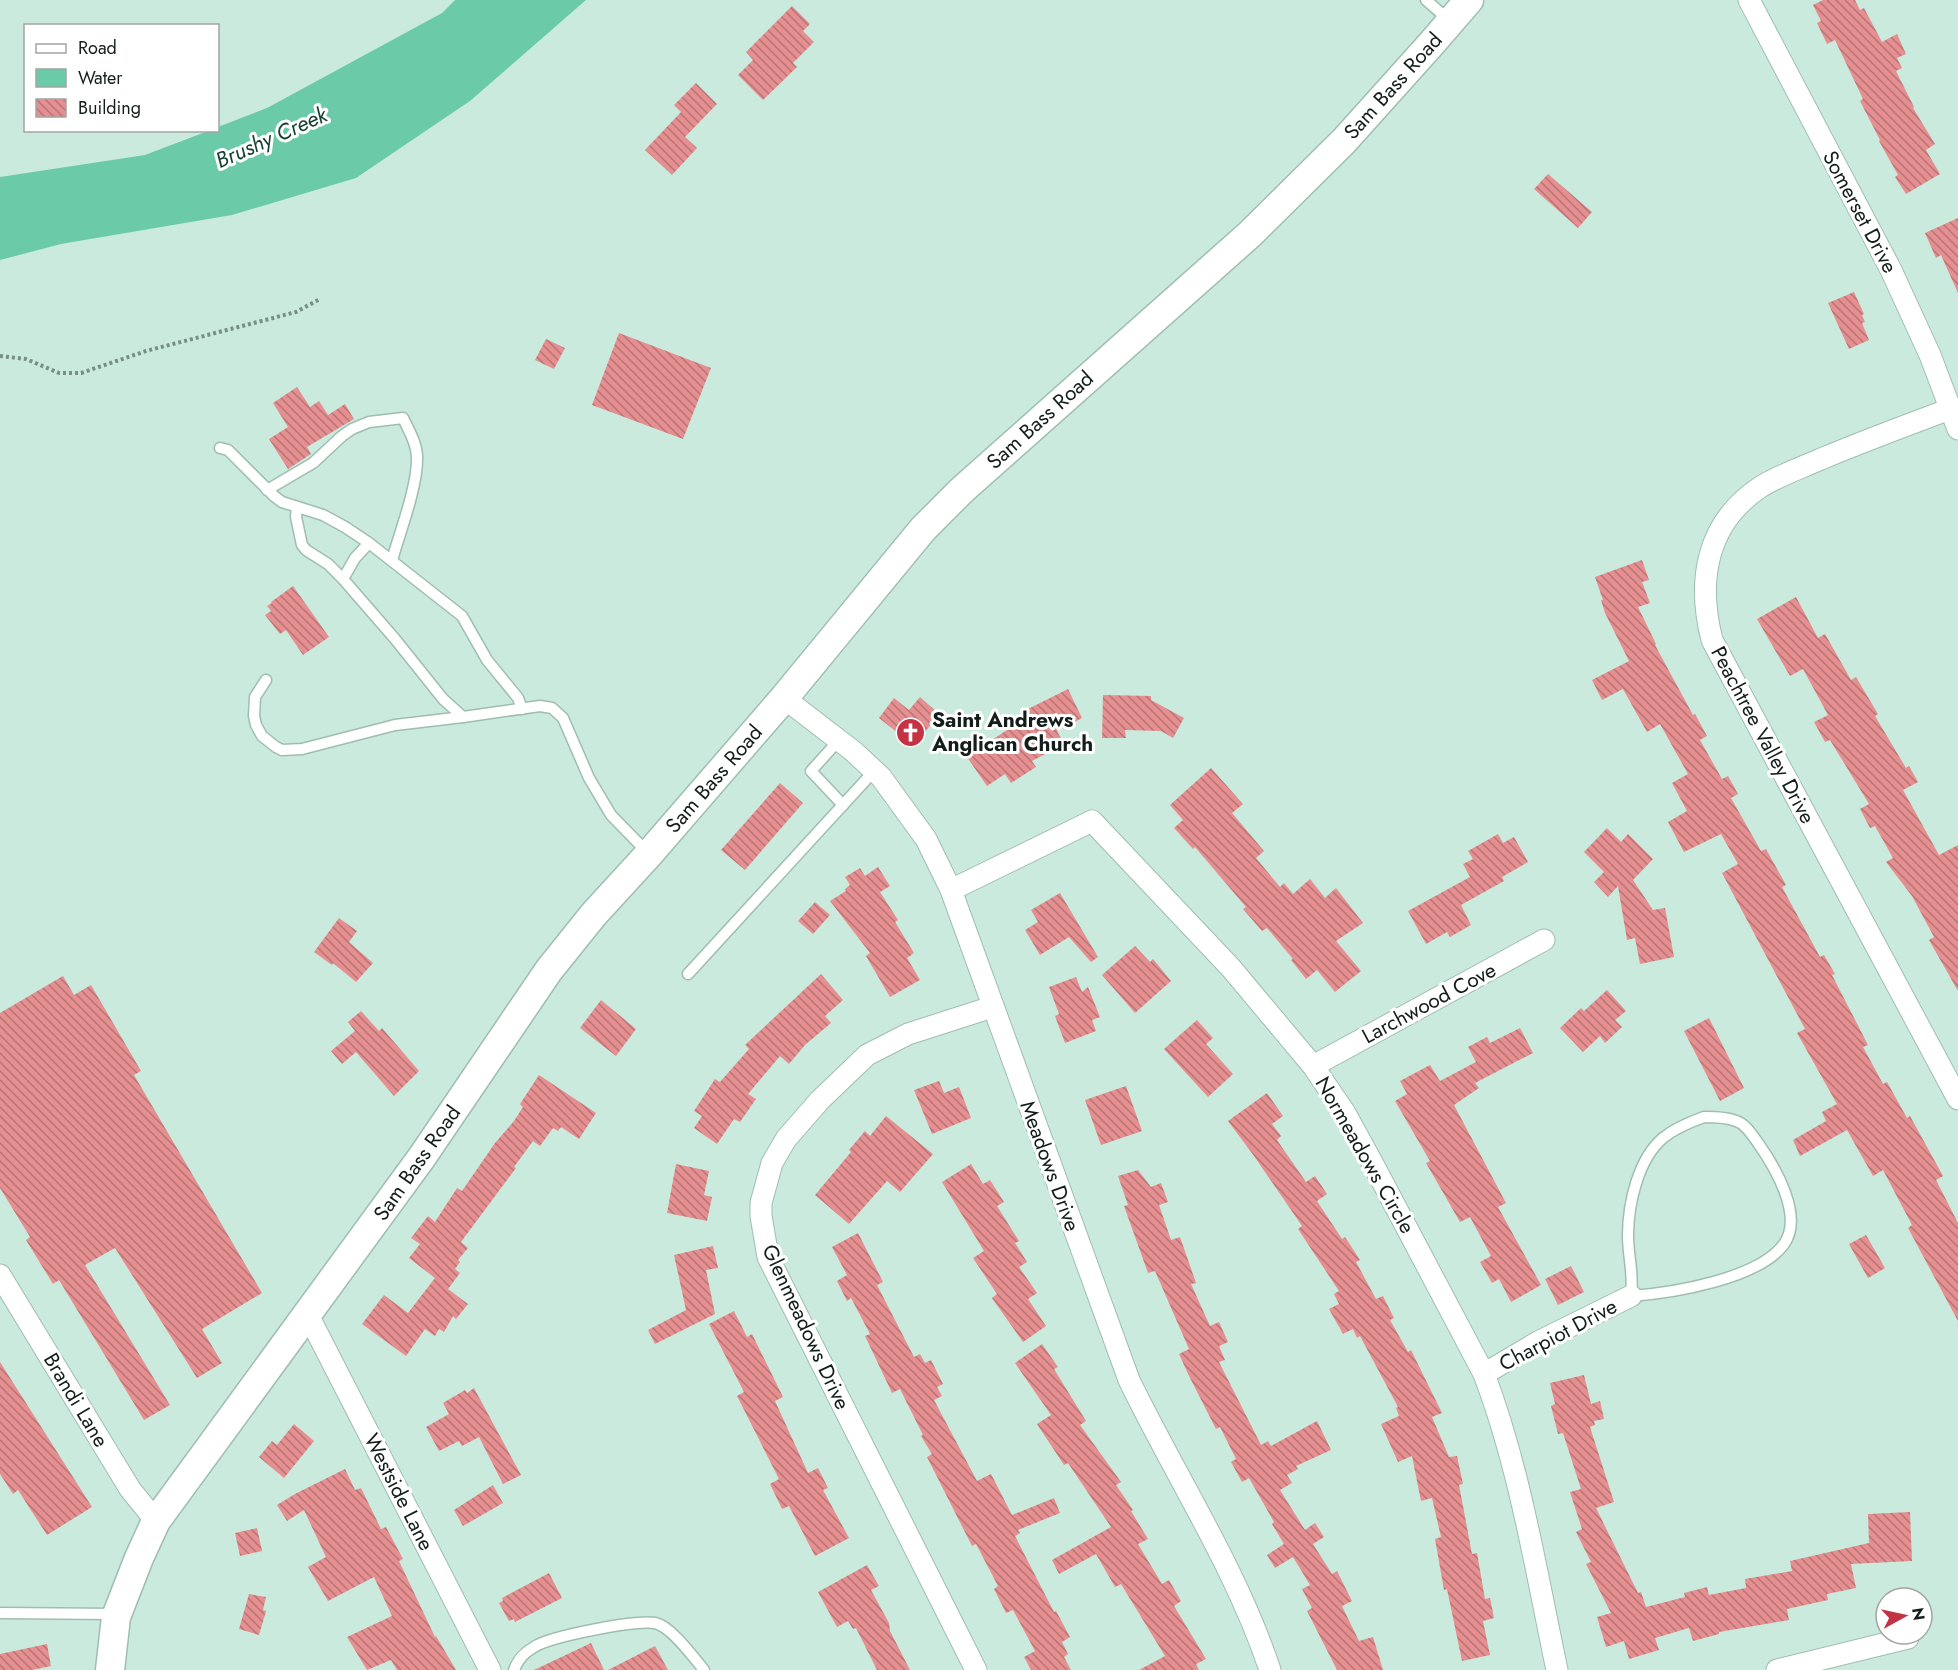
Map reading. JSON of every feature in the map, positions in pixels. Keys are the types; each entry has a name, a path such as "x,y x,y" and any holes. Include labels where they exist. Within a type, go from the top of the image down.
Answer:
{"main road":[{"name":"Sam Bass Road","path":"110,1670 117,1614 156,1521 429,1148 549,970 594,914 784,698 931,521 1250,234 1344,141 1469,0"}],"street":[{"name":"Somerset Drive","path":"1749,0 1891,270 1930,355 1958,429"},
{"name":"Peachtree Valley Drive","path":"1950,409 1863,441 1758,489 1742,501 1725,521 1715,539 1707,564 1705,590 1712,640 1958,1099"},
{"name":"Meadows Drive","path":"784,698 839,740 874,771 904,807 926,839 951,890 1129,1380 1154,1432 1208,1529 1248,1613 1270,1670"},
{"name":"Normeadows Circle","path":"951,890 1092,821 1231,968 1313,1066 1345,1113 1484,1374 1497,1409 1524,1516 1557,1670"},
{"name":"Larchwood Cove","path":"1313,1066 1544,940"},
{"name":"Glenmeadows Drive","path":"976,1670 768,1257 761,1203 772,1163 786,1139 855,1065 867,1055 908,1034 992,1006"},
{"name":"Brandi Lane","path":"0,1275 130,1489 156,1521"},
{"name":"Charpiot Drive","path":"1484,1374 1538,1342 1631,1296"},
{"name":"Westside Lane","path":"308,1315 490,1670"},
{"path":"1777,1670 1801,1667 1878,1646"}],"lane":[{"path":"1426,0 1450,22"},
{"path":"267,490 313,463 352,429 369,422 403,418 415,445 417,456 412,489 392,560"},
{"path":"220,448 228,450 282,502 323,515 369,543 462,616 487,660 518,698 522,709"},
{"path":"297,507 296,517 302,545 328,564 343,579 395,639 442,699 463,717"},
{"path":"343,579 355,558 369,543"},
{"path":"266,680 255,697 256,725 262,736 282,750 302,749 395,725 540,706 552,708 563,718 589,778 611,815 649,854"},
{"path":"839,740 811,771 843,805"},
{"path":"688,974 874,771"},
{"path":"1704,1117 1736,1121 1748,1130 1768,1157 1784,1188 1790,1214 1790,1232 1785,1243 1766,1261 1726,1278 1653,1294 1631,1296 1633,1282 1628,1238 1632,1193 1652,1150 1663,1138 1686,1123 1704,1117"},
{"path":"0,1613 117,1614"},
{"path":"514,1670 518,1659 536,1645 614,1625 657,1623 682,1642 704,1670"}],"path":[{"path":"0,356 26,359 58,373 81,373 146,351 296,312 320,299"}],"water":[{"name":"Brushy Creek","path":"455,0 586,0 470,101 356,178 232,215 61,244 0,260 0,177 145,155 205,132 219,132 219,127 267,108 442,13"}],"building":[{"path":"1823,0 1855,0 1860,10 1864,8 1882,42 1897,34 1906,54 1897,58 1902,68 1896,71 1913,108 1935,144 1926,150 1940,174 1906,194 1895,177 1898,175 1860,101 1863,99 1835,40 1827,44 1817,23 1821,21 1813,5"},
{"path":"792,6 810,24 803,31 814,42 793,63 797,67 763,100 738,75 753,60 746,52"},
{"path":"696,83 717,104 685,137 697,148 672,175 645,150 681,112 674,105"},
{"path":"1548,174 1592,212 1578,228 1534,189"},
{"path":"1958,218 1958,293 1941,255 1936,258 1925,233"},
{"path":"1854,292 1864,314 1862,315 1865,322 1862,323 1869,340 1849,349 1828,303"},
{"path":"619,333 711,368 683,439 592,405"},
{"path":"546,339 565,348 554,369 535,360"},
{"path":"297,387 310,407 319,401 328,415 345,404 354,419 307,447 311,454 288,469 269,439 288,427 273,403"},
{"path":"1642,560 1649,580 1642,582 1650,603 1638,607 1655,645 1707,736 1700,740 1722,779 1728,776 1738,794 1731,798 1761,851 1766,849 1786,885 1782,887 1820,957 1824,955 1835,974 1832,975 1868,1045 1863,1047 1883,1084 1887,1082 1907,1118 1910,1116 1943,1176 1936,1180 1958,1223 1958,1321 1908,1228 1912,1225 1883,1170 1873,1176 1847,1130 1800,1156 1793,1140 1826,1121 1822,1112 1837,1104 1797,1033 1805,1029 1722,873 1738,864 1721,834 1684,852 1668,822 1687,811 1672,783 1688,774 1660,724 1647,732 1623,689 1602,700 1592,680 1629,661 1605,613 1595,577"},
{"path":"293,586 329,637 303,655 286,630 280,634 265,615 271,611 267,606"},
{"path":"1796,597 1818,638 1825,634 1851,680 1856,677 1878,714 1875,716 1906,768 1909,766 1918,782 1903,790 1939,855 1958,845 1958,991 1929,940 1934,937 1912,896 1886,862 1893,858 1875,826 1870,828 1860,809 1869,804 1830,740 1825,742 1814,722 1828,715 1803,669 1790,676 1757,619"},
{"path":"1068,689 1082,718 1057,731 1064,744 1032,761 1036,767 1011,783 1005,774 987,786 967,757 1023,719 1020,713"},
{"path":"1103,695 1151,696 1151,700 1184,718 1173,738 1161,731 1125,730 1126,738 1102,738"},
{"name":"Saint Andrews Anglican Church","path":"920,697 939,714 914,746 879,718 894,698 909,710"},
{"path":"1211,768 1243,804 1232,813 1264,851 1256,858 1280,887 1284,883 1293,894 1310,879 1325,898 1336,888 1363,923 1336,941 1361,971 1335,992 1317,970 1306,979 1291,960 1293,959 1267,928 1262,931 1243,909 1246,907 1195,847 1193,849 1174,828 1183,820 1170,805"},
{"path":"780,783 803,803 745,870 721,850"},
{"path":"1607,828 1621,842 1628,834 1653,859 1633,880 1653,910 1665,908 1674,957 1640,964 1635,938 1627,940 1618,886 1608,897 1594,882 1604,872 1584,852"},
{"path":"1498,834 1503,843 1514,837 1528,862 1502,877 1504,881 1461,905 1471,925 1450,937 1447,932 1426,944 1408,911 1470,877 1463,864 1473,859 1468,851"},
{"path":"878,867 890,886 880,892 898,920 895,922 914,953 907,958 920,980 890,997 866,956 870,953 830,901 846,891 845,889 850,885 845,877 860,868 865,876"},
{"path":"1060,893 1098,957 1091,962 1069,937 1040,955 1025,930 1038,922 1031,910"},
{"path":"815,902 830,915 813,934 798,921"},
{"path":"339,918 357,931 349,942 373,963 356,982 333,963 332,965 314,952"},
{"path":"1135,946 1150,962 1153,959 1171,981 1135,1013 1102,975"},
{"path":"821,974 843,1000 825,1016 831,1023 805,1045 789,1064 780,1056 748,1094 756,1099 740,1122 734,1119 717,1144 694,1128 702,1116 694,1111 715,1079 720,1082 749,1049 745,1045"},
{"path":"63,976 74,995 91,985 141,1071 134,1075 262,1293 202,1329 222,1363 197,1378 115,1248 85,1265 170,1405 144,1420 59,1280 53,1284 26,1240 30,1237 0,1188 0,1013"},
{"path":"1076,977 1082,992 1088,987 1100,1017 1092,1020 1096,1031 1065,1043 1055,1016 1059,1014 1049,987"},
{"path":"1607,990 1626,1011 1615,1020 1622,1027 1605,1043 1600,1036 1583,1052 1560,1028 1581,1008 1584,1011"},
{"path":"601,1000 636,1029 616,1056 580,1028"},
{"path":"361,1011 379,1031 382,1028 419,1071 394,1096 356,1052 342,1064 331,1051 355,1031 348,1022"},
{"path":"1709,1018 1744,1088 1720,1101 1684,1031"},
{"path":"1197,1020 1213,1038 1206,1044 1233,1074 1208,1097 1164,1049"},
{"path":"1520,1028 1533,1053 1475,1083 1479,1088 1454,1105 1506,1203 1498,1207 1541,1285 1511,1302 1499,1279 1492,1283 1480,1262 1491,1256 1470,1217 1460,1222 1426,1163 1430,1161 1395,1101 1407,1094 1400,1081 1430,1065 1440,1081 1476,1062 1468,1047 1487,1037 1490,1043"},
{"path":"539,1075 596,1113 579,1139 561,1127 558,1131 553,1128 540,1146 533,1141 514,1167 516,1168 461,1242 468,1248 458,1260 460,1262 455,1269 460,1273 448,1289 468,1304 456,1319 453,1316 444,1332 439,1329 435,1336 425,1329 406,1356 362,1324 384,1295 408,1313 435,1278 409,1258 420,1244 411,1238 428,1216 435,1222 457,1188 462,1191 495,1143 514,1121 523,1107 520,1104"},
{"path":"939,1081 944,1093 959,1087 971,1118 932,1134 914,1090"},
{"path":"1126,1086 1142,1131 1101,1145 1085,1100"},
{"path":"1267,1093 1283,1116 1272,1124 1281,1136 1277,1140 1306,1182 1315,1176 1327,1194 1317,1201 1342,1239 1345,1237 1360,1260 1356,1262 1376,1299 1383,1296 1394,1318 1390,1320 1408,1352 1411,1350 1442,1413 1432,1417 1449,1457 1457,1456 1463,1484 1459,1485 1472,1554 1477,1553 1485,1599 1490,1598 1494,1618 1483,1621 1490,1655 1462,1661 1447,1589 1444,1590 1435,1539 1441,1537 1432,1498 1421,1501 1412,1456 1398,1462 1381,1424 1399,1416 1396,1408 1398,1407 1360,1336 1357,1338 1353,1329 1343,1334 1329,1309 1339,1304 1334,1294 1339,1291 1298,1229 1302,1226 1228,1121"},
{"path":"886,1116 933,1154 900,1192 887,1181 849,1224 815,1195 851,1152 849,1150 865,1131 870,1136"},
{"path":"676,1164 709,1171 704,1195 712,1197 707,1221 667,1213"},
{"path":"971,1164 983,1184 990,1180 1004,1202 997,1206 1019,1241 1015,1243 1027,1262 1019,1267 1037,1293 1028,1299 1046,1326 1023,1342 992,1298 997,1294 973,1258 984,1251 942,1182"},
{"path":"1138,1170 1151,1187 1161,1183 1168,1202 1159,1205 1171,1240 1180,1237 1196,1283 1191,1284 1210,1326 1219,1322 1228,1342 1219,1346 1225,1360 1219,1362 1261,1445 1268,1441 1271,1446 1317,1421 1331,1450 1296,1466 1298,1469 1287,1475 1292,1483 1280,1490 1305,1530 1315,1523 1324,1537 1313,1544 1332,1574 1337,1571 1352,1601 1342,1606 1359,1641 1373,1637 1383,1670 1337,1670 1307,1611 1312,1608 1302,1589 1310,1585 1293,1557 1275,1568 1267,1555 1284,1544 1249,1478 1242,1482 1231,1462 1236,1459 1220,1427 1216,1429 1189,1376 1179,1354 1189,1349 1155,1271 1148,1273 1124,1206 1128,1205 1118,1176"},
{"path":"858,1233 883,1282 877,1285 914,1357 920,1354 925,1363 931,1360 943,1384 937,1387 942,1396 934,1400 977,1481 991,1474 1012,1515 1054,1498 1060,1513 1018,1530 1020,1533 1015,1536 1054,1612 1056,1611 1070,1637 1062,1642 1068,1654 1064,1657 1071,1670 1031,1670 1024,1657 1035,1651 1013,1610 1006,1613 994,1589 998,1586 976,1544 972,1546 927,1457 932,1454 921,1436 923,1435 900,1389 892,1393 865,1336 870,1334 851,1298 847,1301 837,1281 847,1275 832,1247"},
{"path":"1866,1235 1885,1268 1868,1278 1849,1244"},
{"path":"713,1246 718,1268 706,1270 715,1314 655,1344 648,1330 686,1310 674,1255"},
{"path":"1571,1266 1584,1292 1558,1305 1545,1279"},
{"path":"734,1311 747,1337 752,1334 783,1397 775,1401 808,1473 818,1468 828,1488 823,1490 849,1538 815,1556 789,1506 782,1509 770,1484 779,1479 737,1396 744,1392 709,1324"},
{"path":"1042,1344 1058,1367 1054,1369 1086,1421 1080,1425 1121,1482 1116,1485 1133,1510 1131,1511 1148,1539 1138,1544 1162,1584 1169,1580 1181,1601 1174,1606 1206,1659 1196,1664 1199,1670 1139,1670 1165,1656 1121,1584 1115,1587 1096,1554 1059,1574 1052,1560 1111,1527 1068,1463 1064,1465 1037,1424 1051,1415 1015,1363"},
{"path":"0,1362 92,1507 47,1535 18,1490 13,1494 0,1474"},
{"path":"1584,1375 1591,1404 1600,1401 1604,1419 1594,1421 1595,1425 1590,1427 1614,1502 1596,1508 1638,1593 1641,1592 1646,1607 1685,1597 1684,1593 1707,1587 1709,1595 1746,1588 1745,1579 1792,1571 1790,1561 1869,1543 1868,1514 1910,1512 1912,1561 1851,1564 1856,1588 1827,1594 1828,1600 1787,1609 1789,1620 1719,1632 1719,1634 1693,1641 1689,1628 1655,1638 1659,1650 1629,1659 1624,1641 1606,1647 1597,1617 1611,1613 1586,1564 1591,1562 1576,1532 1582,1529 1570,1492 1581,1489 1563,1433 1558,1434 1551,1406 1555,1404 1550,1383"},
{"path":"474,1388 521,1475 503,1484 479,1437 462,1446 459,1441 439,1451 426,1427 449,1414 443,1403 465,1390 467,1393"},
{"path":"294,1424 314,1441 284,1478 259,1457 272,1441 277,1445"},
{"path":"345,1469 355,1490 361,1488 381,1529 386,1527 403,1559 399,1561 435,1637 456,1670 397,1670 391,1660 367,1670 347,1637 392,1616 374,1577 328,1601 308,1567 326,1557 304,1510 287,1521 277,1505"},
{"path":"493,1485 503,1503 463,1526 454,1510"},
{"path":"257,1528 262,1551 240,1556 235,1533"},
{"path":"867,1565 879,1586 871,1590 910,1670 877,1670 856,1628 853,1629 848,1621 837,1627 818,1592"},
{"path":"549,1573 562,1598 515,1622 514,1619 509,1621 499,1603 503,1601 502,1598"},
{"path":"249,1594 266,1597 263,1610 266,1611 259,1635 239,1629"},
{"path":"591,1643 604,1670 534,1670"},
{"path":"47,1644 51,1666 32,1670 0,1670 0,1654"},
{"path":"655,1646 668,1670 608,1670"}],"place":[{"name":"Saint Andrews Anglican Church","path":"911,732"}]}
